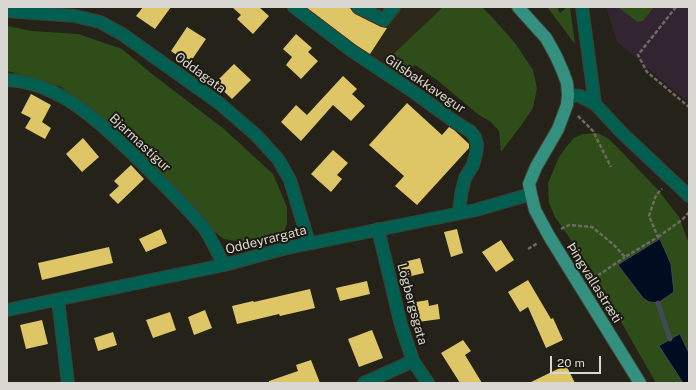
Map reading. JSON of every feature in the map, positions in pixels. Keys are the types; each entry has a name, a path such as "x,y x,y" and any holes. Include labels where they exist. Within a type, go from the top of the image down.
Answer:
{"main road":[{"path":"518,7 546,38 556,56 567,83 568,100 558,129 536,167 529,184 531,194"},
{"name":"Þingvallastræti","path":"531,194 535,210 549,236 640,383"}],"street":[{"name":"Gilsbakkavegur","path":"294,7 352,51 470,131 475,137 477,145 476,154 473,165 465,178 461,195 460,213"},
{"path":"358,7 384,20 394,7"},
{"path":"582,7 595,104"},
{"name":"Oddagata","path":"7,11 75,16 100,22 122,34 219,103 256,135 278,159 290,180 309,243"},
{"name":"Bjarmastígur","path":"7,80 15,80 42,87 69,100 99,123 176,196 205,229 224,265"},
{"path":"568,100 574,96 580,96 595,104 621,132 689,196"},
{"name":"Oddeyrargata","path":"7,310 224,265 309,243 476,210 531,194"},
{"name":"Lögbergsgata","path":"378,229 401,325 413,361 428,383"},
{"path":"58,300 68,383"},
{"path":"364,383 413,361"}],"path":[{"path":"676,7 638,55 647,72 689,107"},
{"path":"568,100 593,131 611,167"},
{"path":"658,237 649,216 656,195 672,180"},
{"path":"593,279 658,237 682,220 689,212"},
{"path":"528,249 570,225 592,227 614,245 625,257"}],"shaded area":[{"path":"298,7 443,7 383,64"},
{"path":"606,7 689,7 689,103 617,42"}],"green space":[{"path":"443,7 482,7 515,43 533,70 537,88 533,108 501,152 499,131 491,122 479,115 437,80 415,65 400,78 383,64"},
{"path":"547,7 557,7 560,13 567,7 570,7 575,44"},
{"path":"618,7 654,7 643,21 637,22"},
{"path":"7,26 32,31 78,34 122,49 224,129 273,174 287,207 287,223 283,235 273,242 260,244 224,239 212,230 163,177 111,125 61,87 7,71"},
{"path":"598,133 609,139 659,191 679,217 689,244 689,383 656,383 591,269 555,217 549,203 548,183 559,157 574,138 583,134"}],"water":[{"path":"660,239 671,264 674,292 658,303 649,302 643,298 618,265"},
{"path":"680,334 689,353 689,383 683,383 659,346"}],"building":[{"path":"143,7 171,7 155,29 136,16"},
{"path":"232,7 259,7 269,16 253,34 237,19 241,15"},
{"path":"306,7 348,7 355,14 381,27 387,28 370,54"},
{"path":"187,27 206,39 189,64 171,51"},
{"path":"296,34 312,48 308,52 318,61 301,79 286,65 292,57 283,49"},
{"path":"234,64 251,80 232,99 215,83"},
{"path":"343,76 357,89 352,94 365,106 351,121 333,105 301,141 281,122 296,105 307,115"},
{"path":"31,94 51,105 42,122 51,128 45,139 25,128 31,118 21,113"},
{"path":"407,103 442,135 449,127 469,144 469,148 417,205 395,186 404,176 369,145"},
{"path":"83,138 99,157 82,172 66,154"},
{"path":"333,150 348,163 337,175 342,179 331,192 311,174"},
{"path":"131,165 144,179 118,204 109,195 119,186 114,181"},
{"path":"161,229 167,243 146,252 139,239"},
{"path":"457,229 463,253 451,257 444,232"},
{"path":"501,240 514,260 496,272 482,252"},
{"path":"109,247 113,263 42,280 38,263"},
{"path":"420,258 424,273 403,278 400,263"},
{"path":"528,280 551,319 553,318 563,340 546,348 528,307 520,312 508,292"},
{"path":"367,281 370,294 340,301 336,288"},
{"path":"310,289 315,308 280,316 279,314 237,324 232,306"},
{"path":"428,300 429,306 438,304 440,319 418,322 416,302"},
{"path":"205,310 212,328 194,335 188,317"},
{"path":"170,312 176,330 153,338 146,320"},
{"path":"42,320 48,344 26,349 20,325"},
{"path":"372,330 383,358 359,367 348,339"},
{"path":"113,332 117,345 98,351 94,338"},
{"path":"463,340 471,351 465,355 482,383 460,383 441,353"},
{"path":"311,360 320,383 269,383 269,381 298,371 296,365"},
{"path":"566,365 575,383 529,383"}],"waterway":[{"path":"658,303 670,339"}]}
